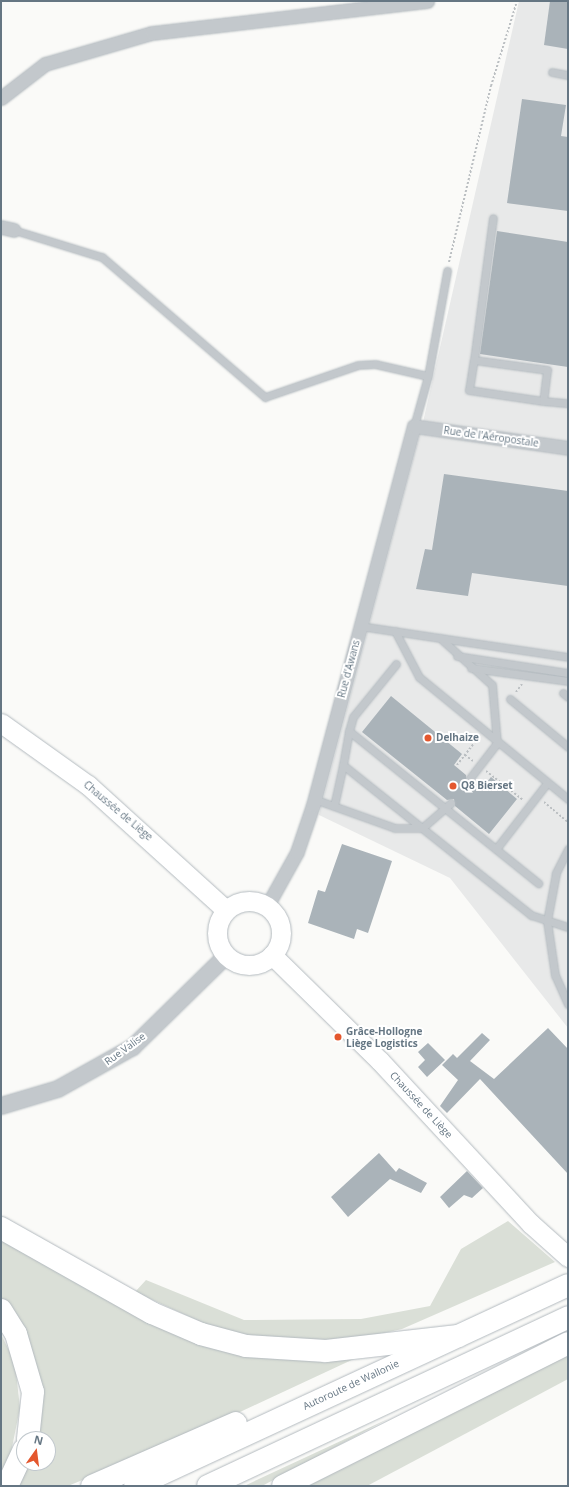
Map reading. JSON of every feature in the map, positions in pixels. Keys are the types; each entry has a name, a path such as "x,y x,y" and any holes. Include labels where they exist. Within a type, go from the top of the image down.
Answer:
{"highway":[{"path":"1,1228 152,1313 202,1334 246,1346 326,1351 458,1336"},
{"name":"Autoroute de Wallonie","path":"135,1486 568,1285"},
{"path":"1,1310 16,1334 33,1392 29,1431"},
{"path":"208,1486 568,1317"},
{"path":"283,1486 568,1343"},
{"path":"92,1486 357,1370 382,1371"},
{"path":"7,1486 16,1467"}],"main road":[{"name":"Chaussée de Liège","path":"1,723 88,784 226,910"},
{"path":"246,901 267,906 280,924 278,946 272,955 264,961 244,965 226,956 216,933 226,910 246,901"},
{"name":"Chaussée de Liège","path":"272,955 380,1061 531,1224 568,1257"}],"street":[{"path":"1,98 45,64 152,33 427,1"},
{"name":"Rue de l'Aéropostale","path":"414,426 568,448"},
{"name":"Rue d'Awans","path":"267,906 297,852 314,799 414,426"},
{"name":"Rue Valise","path":"1,1106 58,1089 133,1047 226,956"}],"lane":[{"path":"552,72 568,75"},
{"path":"493,218 469,390 568,403"},
{"path":"7,229 102,257 265,397 358,365 375,364 428,376"},
{"path":"414,426 428,376 447,271"},
{"path":"474,360 547,370 544,401"},
{"path":"360,626 568,657"},
{"path":"394,631 419,677 497,743 568,799"},
{"path":"440,638 457,656 492,685 497,743 470,778"},
{"path":"457,656 568,673"},
{"path":"334,806 353,717 396,664"},
{"path":"471,668 568,681"},
{"path":"510,699 568,748"},
{"path":"349,731 448,806 496,849 538,883"},
{"path":"343,764 531,915 568,927"},
{"path":"496,849 547,783"},
{"path":"314,799 395,828 422,828 448,806"},
{"path":"568,849 556,873 548,921 555,975 568,1004"}],"path":[{"path":"447,271 491,86 517,1"},
{"path":"465,755 526,802 533,792 568,822"}],"shaded area":[{"path":"519,1 568,1 568,1028 450,878 319,815 423,422"},
{"path":"508,1221 555,1262 402,1329 362,1338 328,1341 256,1337 214,1328 135,1292 146,1280 244,1320 361,1319 430,1306 461,1249"},
{"path":"1,1233 178,1329 371,1351 197,1432 68,1486 18,1486 26,1471 56,1471 56,1431 36,1431 22,1328 1,1299"},
{"path":"1,1334 15,1363 20,1408 10,1457 1,1475"},
{"path":"568,1353 568,1379 367,1486 308,1486"},
{"path":"388,1419 262,1486 244,1486"}],"building":[{"path":"550,1 568,1 568,49 544,45"},
{"path":"522,99 566,105 561,136 568,137 568,211 507,203"},
{"path":"497,231 568,242 568,367 480,354"},
{"path":"444,474 568,491 568,586 472,573 468,596 416,589 425,549 432,550"},
{"path":"391,696 462,754 454,765 466,775 467,782 474,781 482,788 491,777 517,799 489,834 455,806 454,799 447,800 362,732"},
{"path":"342,844 392,861 368,933 357,929 354,939 308,923 318,890 325,892"},
{"path":"548,1028 568,1049 568,1174 480,1079 447,1113 440,1106 458,1080 442,1065 453,1054 457,1058 482,1033 490,1040 470,1061 494,1079"},
{"path":"428,1043 445,1060 427,1077 418,1067 425,1060 418,1052"},
{"path":"379,1153 396,1172 399,1168 427,1183 421,1193 390,1179 348,1217 331,1197"},
{"path":"467,1171 483,1188 472,1198 464,1195 449,1208 440,1197"}],"place":[{"name":"Delhaize","path":"428,738"},
{"name":"Q8 Bierset","path":"453,786"},
{"name":"Grâce-Hollogne Liège Logistics","path":"338,1037"}]}
